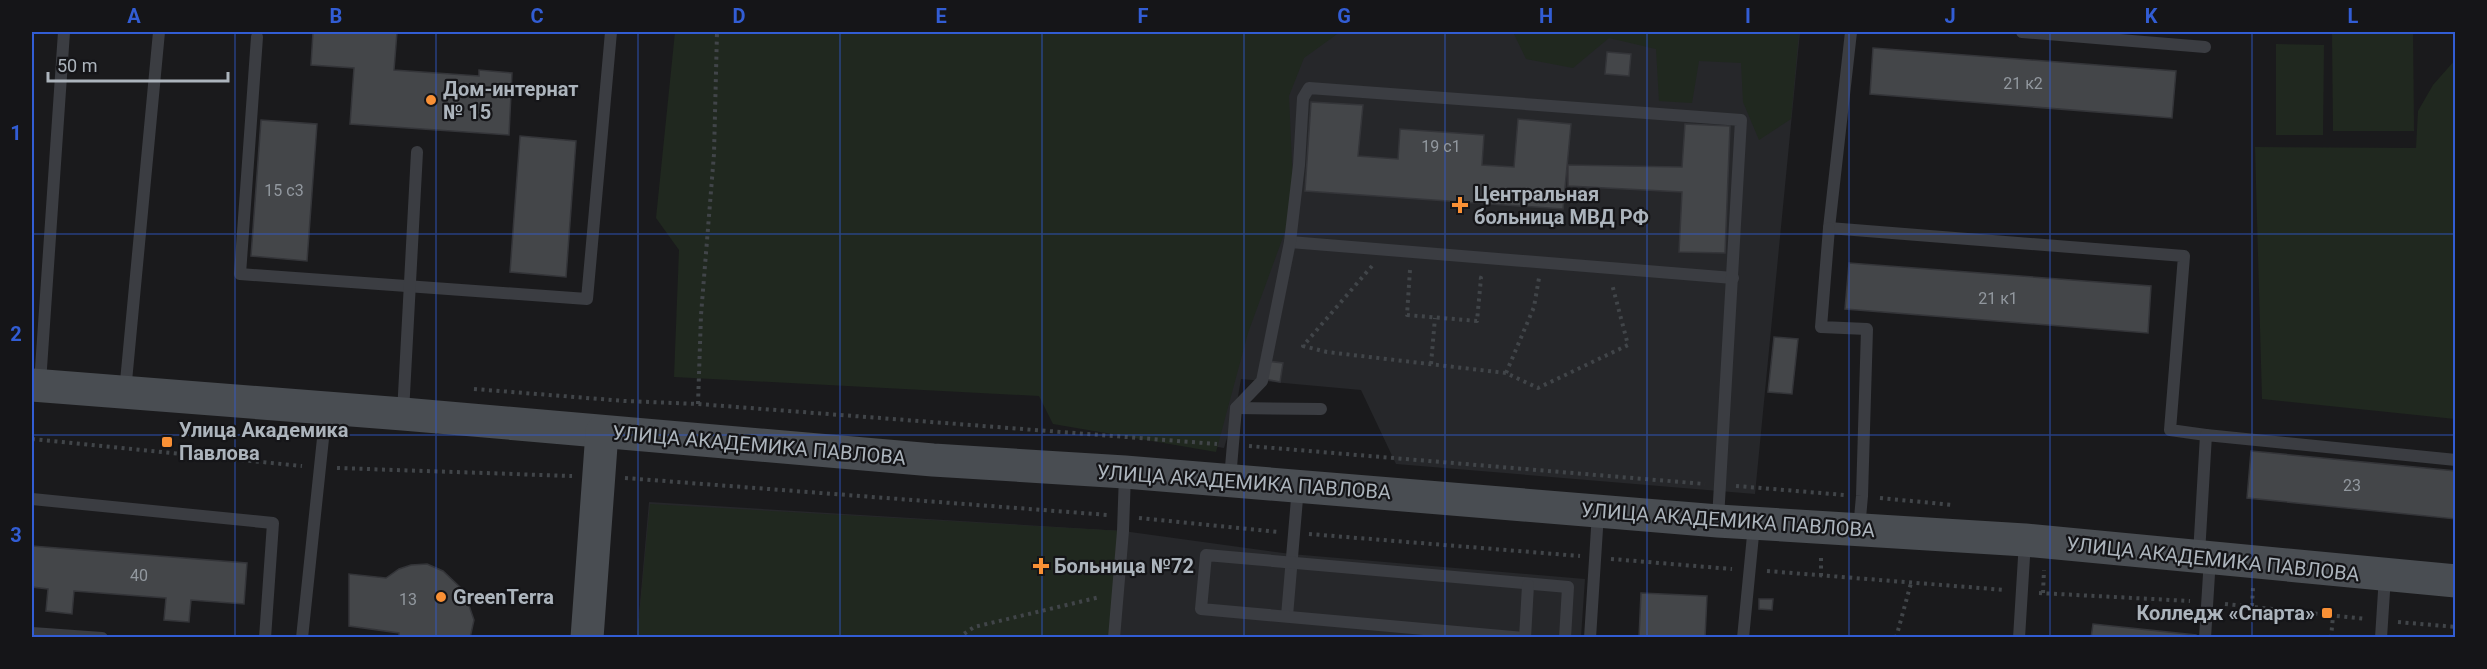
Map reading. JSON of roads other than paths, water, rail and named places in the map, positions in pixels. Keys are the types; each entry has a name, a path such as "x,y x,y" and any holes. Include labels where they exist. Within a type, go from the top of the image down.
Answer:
{"street":[{"name":"УЛИЦА АКАДЕМИКА ПАВЛОВА","path":"36,386 403,414 933,460 1230,480 1859,531 2025,540 2456,582"},
{"path":"588,638 602,432"}],"lane":[{"path":"36,386 64,32"},
{"path":"125,393 159,32"},
{"path":"257,37 240,274 587,299 611,32"},
{"path":"1851,32 1829,228 1821,327 1867,329 1859,531"},
{"path":"2022,32 2205,47"},
{"path":"1230,480 1236,408 1262,381 1290,242 1299,165 1303,98 1309,88 1741,120 1718,520"},
{"path":"403,414 417,152"},
{"path":"1829,228 2184,256 2170,430 2456,460"},
{"path":"1290,242 1733,278"},
{"path":"302,638 326,408"},
{"path":"1236,408 1321,409"},
{"path":"2205,638 2208,603 2204,556 2206,435"},
{"path":"1114,638 1124,516 1125,472"},
{"path":"1287,616 1299,486"},
{"path":"32,499 273,523 265,638"},
{"path":"1590,638 1599,510"},
{"path":"1743,638 1754,523"},
{"path":"2019,638 2025,540"},
{"path":"1528,585 1525,638 1201,609 1206,555 1568,587 1565,638"},
{"path":"2381,638 2385,575"},
{"path":"32,633 102,638"}],"place":[{"name":"Дом-интернат № 15","path":"431,100"},
{"name":"Центральная больница МВД РФ","path":"1460,205"},
{"name":"Улица Академика Павлова","path":"167,442"},
{"name":"Больница №72","path":"1041,566"},
{"name":"GreenTerra","path":"441,597"},
{"name":"Колледж «Спарта»","path":"2327,613"}]}
